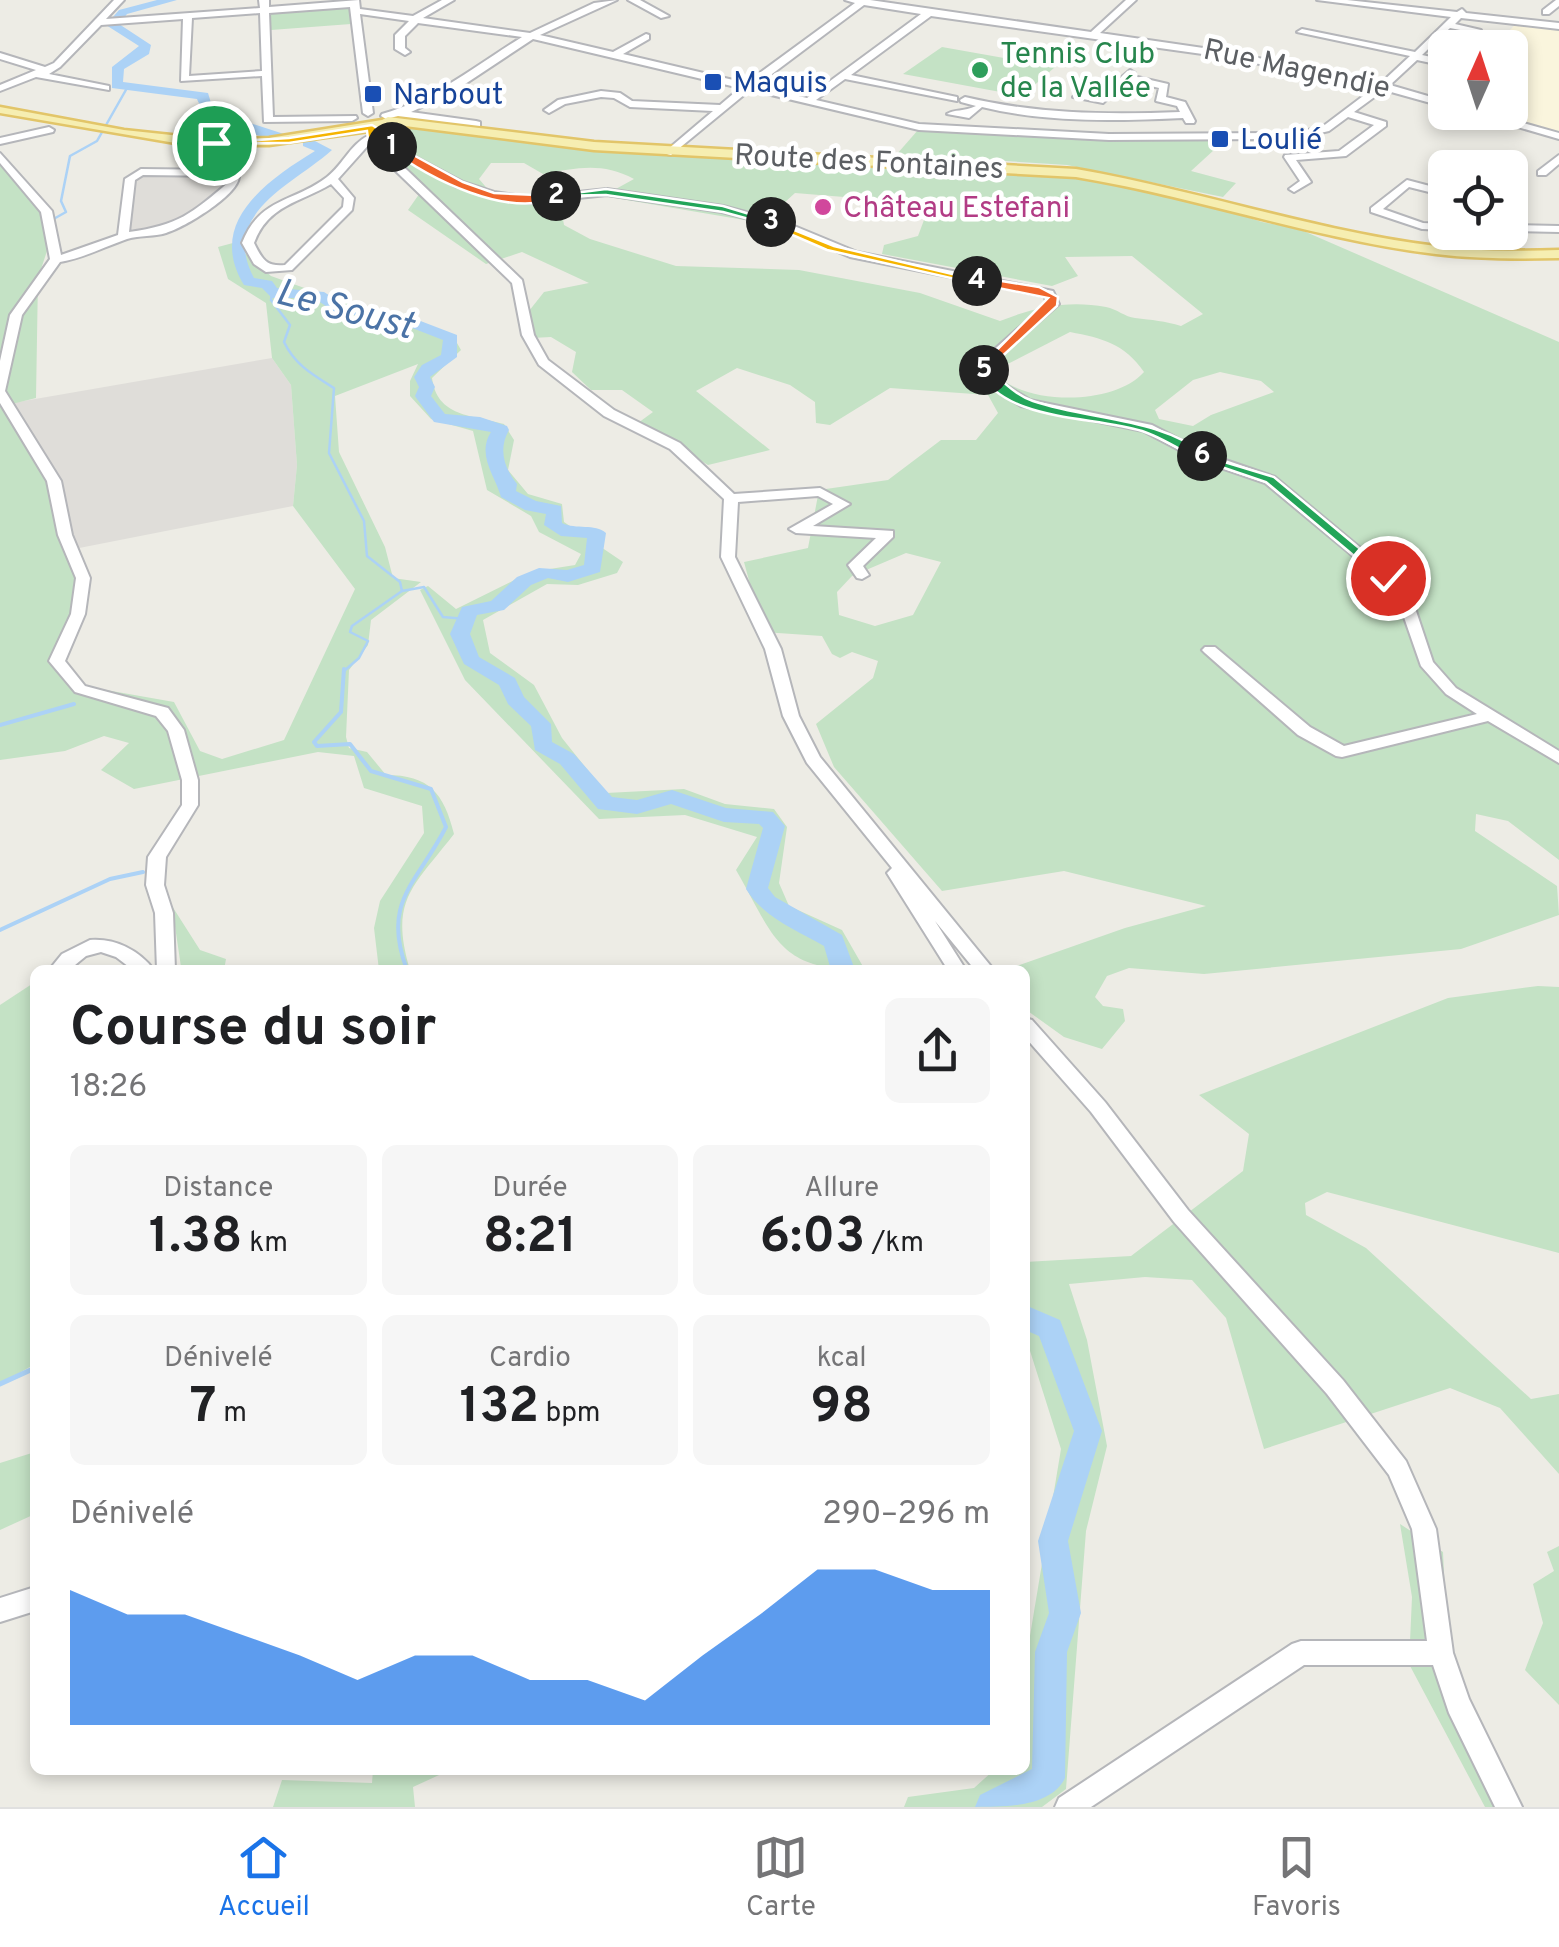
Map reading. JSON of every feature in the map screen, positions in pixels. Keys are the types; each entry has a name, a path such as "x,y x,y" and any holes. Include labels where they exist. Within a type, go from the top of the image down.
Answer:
{"main road":[{"path":"0,108 102,129 214,143 322,136 374,123 368,113"},
{"name":"Route des Fontaines","path":"374,123 433,124 594,146 671,152 1076,173 1169,189 1422,250 1484,256 1559,254"}],"street":[{"path":"0,88 44,73 110,21 119,0"},
{"path":"406,52 398,38 417,18 449,0"},
{"path":"332,180 349,198 348,208 288,268 270,270 258,262 248,244 252,226 268,210 332,180 374,123 481,72 533,36 612,0"},
{"path":"633,0 664,16"},
{"path":"1092,36 1131,0"},
{"path":"1322,0 1462,12 1559,26"},
{"path":"671,152 720,108 859,1"},
{"name":"Rue Magendie","path":"859,1 1050,32 1180,44 1317,68 1428,99"},
{"path":"1546,12 1559,2"},
{"path":"110,21 188,16 264,5 354,5 533,36 920,127 1114,137 1234,137 1309,134 1348,114 1462,12"},
{"path":"264,5 270,121 476,124"},
{"path":"354,5 368,113"},
{"path":"807,102 928,14"},
{"path":"188,16 184,80 268,74"},
{"path":"1449,25 1470,30"},
{"path":"1302,32 1428,59"},
{"path":"616,54 646,37"},
{"path":"0,56 44,73 106,88"},
{"path":"1099,102 1128,75 1166,88"},
{"path":"844,76 978,106 1109,118 1186,115"},
{"path":"1182,80 1166,88 1160,99 1181,104 1196,129"},
{"path":"591,84 601,94"},
{"path":"549,110 562,102 601,94 616,95 630,104 720,108"},
{"path":"1078,97 1106,105 1114,137"},
{"path":"952,114 969,116 978,106"},
{"path":"1294,188 1306,182 1289,157 1347,151 1382,124 1348,114"},
{"path":"374,123 427,198 518,282 528,336 543,362 609,413 676,446 730,498 820,492 843,504 796,529 888,534 855,565 862,575"},
{"path":"374,123 459,184 492,196 530,200 606,192 723,209 782,226 854,254 1048,293 1053,304 986,362 983,371 990,382 1026,404 1146,428 1203,457 1270,480 1388,578 1405,598 1426,663 1452,692 1559,758"},
{"path":"1528,128 1559,136"},
{"path":"0,141 50,130"},
{"path":"1309,134 1327,154"},
{"path":"1234,137 1242,153"},
{"path":"0,156 46,211 56,259"},
{"path":"1542,174 1559,158"},
{"path":"123,236 130,179 141,172 225,173 234,178 234,184 189,220 158,232 123,236 112,246 56,259 16,315 0,392 54,481 66,535 83,578 78,614 57,660 80,689 162,712 173,722 190,780 190,805 157,857 155,885 164,914 166,965"},
{"path":"1428,189 1407,183 1375,210 1428,226"},
{"path":"1528,220 1553,229"},
{"path":"1528,228 1553,229"},
{"path":"730,498 728,557 773,648 797,734 890,852 933,918 956,965"},
{"path":"1210,650 1304,731 1342,752 1489,716"},
{"path":"933,918 980,965"},
{"path":"62,965 74,952 98,945 125,952 139,965"},
{"path":"1030,1030 1098,1107 1181,1216 1335,1387 1390,1456 1412,1494 1424,1529 1441,1653 1458,1704 1509,1807"},
{"path":"0,1610 30,1601"},
{"path":"1068,1807 1301,1652 1441,1653"}],"shaded area":[{"path":"1519,20 1559,26 1559,136 1528,128 1528,30 1510,30"},
{"path":"148,172 224,176 229,182 183,220 155,230 129,229 134,180"},
{"path":"272,358 291,385 297,465 293,506 69,550 12,403"}],"green space":[{"path":"349,7 351,24 271,30 270,13"},
{"name":"Tennis Club de la Vallée","path":"942,47 1055,67 1022,96 903,74"},
{"path":"394,127 451,129 592,149 1004,169 1092,178 1182,196 1262,222 1299,229 1559,342 1559,860 1508,821 1476,814 1475,831 1557,886 1559,915 1461,949 1204,974 1129,968 1107,976 1095,997 1103,1006 1123,1009 1125,1021 1102,1049 1064,1037 1030,1013 1030,965 1019,965 1125,928 1206,906 1064,871 942,891 834,767 816,724 873,678 878,661 852,652 840,658 832,654 822,636 763,632 744,562 808,548 819,490 888,480 941,440 976,440 998,413 988,395 890,388 830,425 816,423 815,402 790,385 737,368 696,391 770,450 708,465 638,423 653,412 622,390 591,390 572,372 576,352 551,337 532,338 529,311 544,292 589,283 522,252 486,264 408,210 422,190 377,132","holes":["491,163 524,163 543,174 578,168 611,170 634,179 603,196 762,223 795,193 930,204 918,236 884,245 882,254 1052,286 1078,276 1065,257 1132,256 1203,314 1181,326 1131,317 1106,307 1065,305 1000,321 920,293 799,270 676,266 590,239 564,225 561,208 546,194 491,193 479,179","1070,332 1112,344 1144,372 1114,390 1074,398 1033,393 1000,378 998,369","1220,372 1261,381 1274,392 1211,415 1193,426 1159,419 1155,410 1193,380","906,553 941,562 913,615 875,626 839,615 837,592 852,576"]},
{"path":"918,130 1125,140 1226,139 1191,171 1236,183 1223,197 1067,165 897,154"},
{"path":"0,161 45,212 52,236 38,278 36,398 12,404 51,485 81,587 55,656 72,684 174,702 200,751 222,759 284,740 355,589 293,506 297,465 291,385 272,358 266,303 228,279 218,247 233,243 271,276 363,309 400,312 453,336 461,350 432,378 441,400 468,416 504,424 514,440 508,470 528,494 562,504 564,522 623,562 617,573 578,585 547,584 483,620 490,653 534,685 562,738 606,793 684,789 725,804 774,809 787,827 779,883 789,906 842,930 862,965 814,964 782,946 736,870 757,837 685,815 599,819 465,680 420,590 428,586 456,609 531,572 575,565 581,554 539,532 531,516 487,490 473,431 431,419 410,396 410,381 418,364 335,396 339,452 385,547 393,578 421,582 371,620 368,645 349,670 346,737 349,748 367,752 386,775 413,778 432,789 445,807 454,834 417,882 404,910 402,927 409,965 378,965 374,928 380,901 424,833 422,806 364,788 354,756 318,752 134,789 101,770 129,743 104,736 65,751 0,760"},
{"path":"172,906 200,950 226,959 225,965 181,965"},
{"path":"30,985 30,1367 0,1384 0,1005"},
{"path":"1538,986 1559,987 1559,1253 1327,1192 1305,1203 1306,1215 1366,1248 1531,1399 1559,1394 1559,1474 1500,1408 1450,1388 1264,1449 1226,1318 1192,1280 1145,1277 1069,1284 1087,1340 1107,1446 1086,1531 1066,1789 1042,1807 904,1807 908,1797 974,1788 988,1775 1030,1775 1030,1636 1061,1449 1030,1351 1030,1262 1131,1256 1243,1171 1249,1134 1199,1095 1448,998"},
{"path":"30,1454 30,1516 0,1530 0,1463"},
{"path":"1400,1524 1443,1552 1447,1640 1458,1684 1519,1807 1485,1807 1409,1664 1412,1597"},
{"path":"1559,1546 1559,1705 1525,1670 1543,1623 1533,1584 1554,1571 1547,1552"},
{"path":"373,1775 439,1775 413,1787 415,1807 273,1807 282,1780 372,1783"}],"waterway":[{"name":"Le Soust","path":"171,0 123,12 112,25 145,45 145,51 118,67 116,85 203,96 205,105 236,123 282,138"},
{"path":"50,221 66,212 61,201 70,156 97,141 127,88"},
{"name":"Le Soust","path":"308,143 325,150 271,189 243,223 237,242 238,262 249,282 267,284 272,293 318,295 341,310 392,315 451,338 449,357 428,368 422,377 427,387 423,396 440,418 480,422 501,430 494,441 497,473 508,484 507,493 531,506 555,510 553,525 567,532 597,533 593,568 568,576 546,572 524,581 497,606 469,611 460,634 471,660 508,682 515,700 541,724 542,745 567,759 606,804 637,807 672,797 724,815 765,817 774,826 757,889 767,903 834,941 841,965"},
{"path":"272,293 271,300 290,325 284,342 288,350 305,369 334,388 329,453 364,521 367,556 400,582 402,591"},
{"path":"402,591 424,587 443,617 466,619"},
{"path":"344,671 359,658 368,641 350,632 352,626 402,591"},
{"path":"344,669 341,712 314,742 317,746 350,744 371,771 431,789 446,827 400,909 398,927 406,965"},
{"path":"0,725 74,704"},
{"path":"0,930 110,879 143,872"},
{"name":"Le Soust","path":"992,1807 1048,1778 1051,1652 1065,1613 1053,1541 1088,1431 1050,1328 1030,1319"},
{"path":"0,1384 30,1370"}],"place":[{"name":"Tennis Club de la Vallée","path":"980,70"},
{"name":"Maquis","path":"713,82"},
{"name":"Narbout","path":"373,94"},
{"name":"Loulié","path":"1220,139"},
{"name":"Château Estefani","path":"823,207"}],"route":[{"path":"214,143 289,140 372,128 372,137 459,184 492,196 530,200 606,192 723,209 755,216 854,254 1048,293 1053,304 986,362 983,371 990,382 1026,404 1146,428 1169,436 1203,457 1270,480 1388,578"}]}
